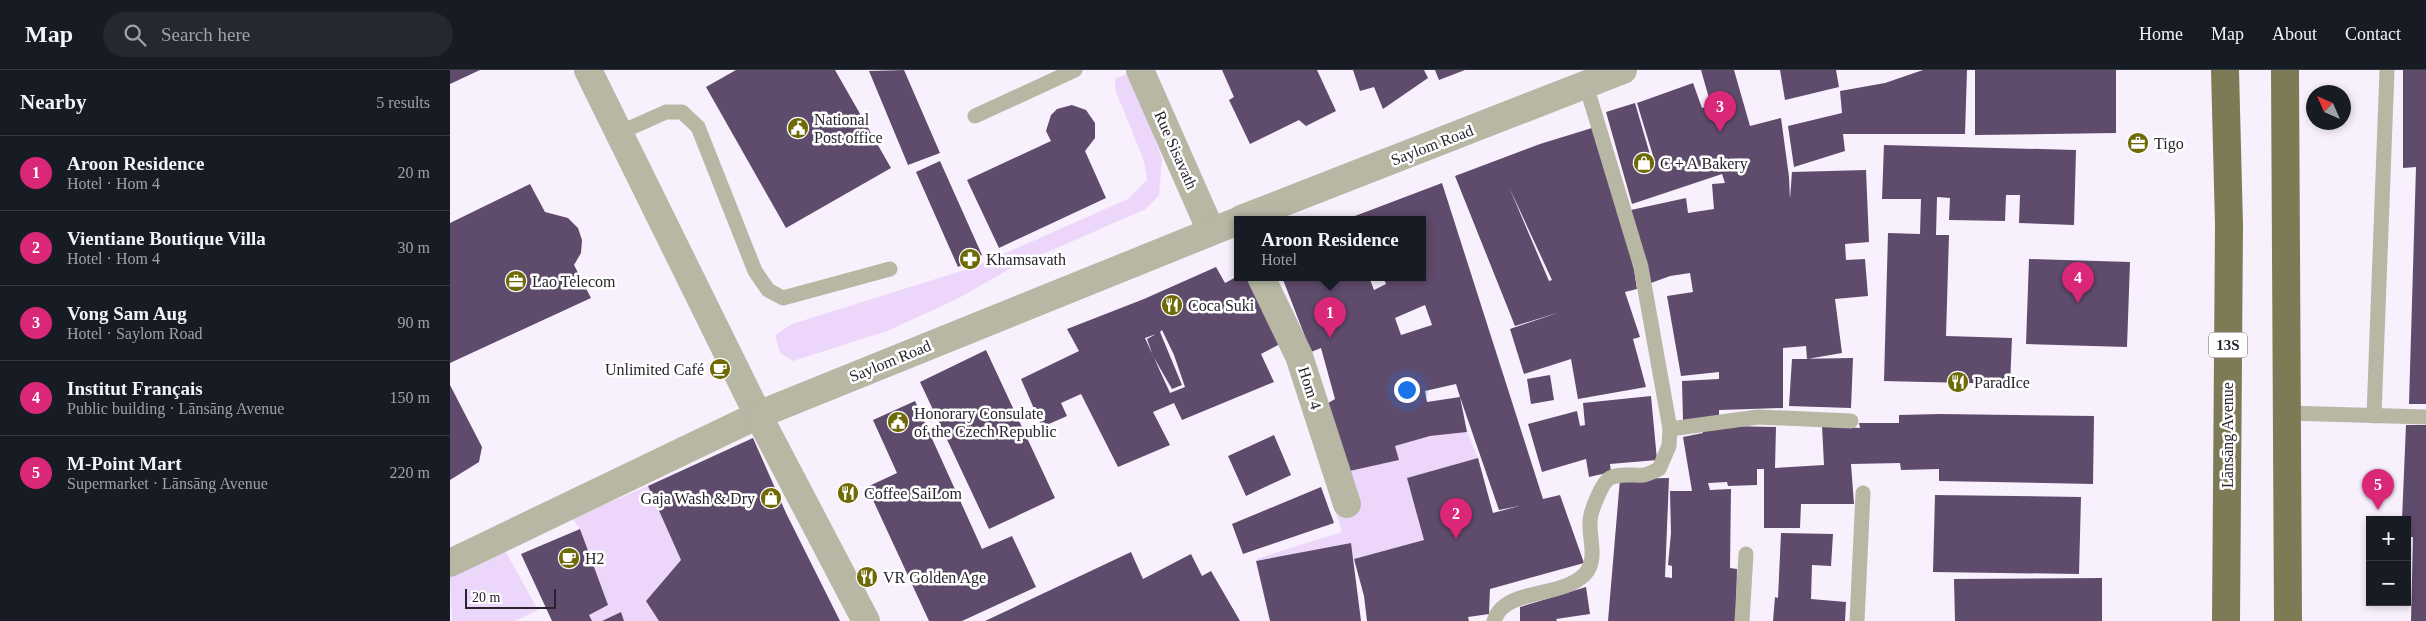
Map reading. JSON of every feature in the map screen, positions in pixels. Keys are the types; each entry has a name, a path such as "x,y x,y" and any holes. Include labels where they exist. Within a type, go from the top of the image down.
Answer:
{"highway":[{"name":"Lānsāng Avenue","path":"2225,70 2229,225 2226,621"},
{"path":"2285,70 2288,621"}],"street":[{"path":"588,70 758,415 866,621"},
{"name":"Rue Sisavath","path":"1140,70 1232,224"},
{"name":"Saylom Road","path":"1252,216 1623,70"},
{"name":"Saylom Road","path":"450,563 758,415 1232,224"},
{"name":"Hom 4","path":"1263,281 1299,356 1347,504"}],"lane":[{"path":"975,116 1074,70"},
{"path":"2374,416 2387,70"},
{"path":"1494,621 1497,612 1509,601 1570,586 1586,573 1592,557 1590,520 1604,482 1612,477 1646,475 1658,469 1669,446 1670,429 1640,267 1586,85"},
{"path":"619,132 666,112 682,112 698,127 756,271 768,290 783,298 890,269"},
{"path":"2286,414 2426,417"},
{"path":"1670,429 1758,417 1851,421"},
{"path":"1857,621 1863,493"},
{"path":"1742,621 1746,554"}],"shaded area":[{"path":"1131,72 1162,159 1159,195 1146,209 1013,267 957,299 887,331 793,361 780,353 775,335 792,324 974,267 1128,199 1147,180 1144,161 1115,89 1115,79"},
{"path":"1467,432 1478,458 1408,478 1424,540 1354,559 1350,543 1256,561 1259,558 1342,532 1325,475 1399,460 1395,446 1430,436"},
{"path":"648,486 681,560 646,601 659,621 624,621 621,612 602,621 592,621 589,615 580,529 572,518"},
{"path":"504,549 538,610 515,621 452,621 450,576"}],"building":[{"path":"450,70 480,70 450,84"},
{"name":"National Post office","path":"736,70 835,70 891,168 786,228 706,87"},
{"path":"904,70 940,153 908,165 869,71"},
{"path":"1222,70 1317,70 1336,111 1306,126 1299,120 1250,144 1229,100 1234,97"},
{"path":"1353,70 1424,70 1428,78 1383,109 1374,87 1360,91"},
{"path":"1435,70 1465,70 1439,80"},
{"path":"1701,70 1734,70 1750,126 1781,118 1790,199 1792,172 1866,170 1869,242 1845,244 1846,260 1865,259 1868,296 1835,299 1842,353 1807,359 1806,346 1783,348 1783,408 1719,410 1719,419 1683,421 1682,381 1719,379 1719,372 1681,376 1667,296 1693,292 1690,273 1670,276 1651,283 1631,210 1686,198 1688,213 1714,209 1712,184 1725,183 1722,174 1632,204 1606,112 1635,103 1651,158 1631,165 1654,159 1637,103 1693,83 1702,108 1711,105"},
{"path":"1780,70 1836,70 1839,87 1785,100"},
{"path":"1923,70 1967,70 1965,134 1843,134 1845,151 1794,167 1788,126 1842,113 1840,91 1885,83"},
{"path":"1975,70 2116,70 2116,133 1975,135"},
{"path":"2403,70 2426,70 2426,404 2409,404 2416,167 2403,168"},
{"path":"1072,105 1086,110 1095,123 1095,138 1085,151 1106,198 999,248 967,180 1051,141 1046,131 1051,115 1057,109"},
{"path":"1592,128 1632,256 1637,289 1625,292 1640,337 1633,339 1646,387 1578,399 1571,359 1524,374 1510,329 1560,312 1515,326 1455,176 1540,144","holes":["1509,187 1552,280 1549,281"]},
{"path":"1884,145 2076,150 2074,225 2019,223 2020,195 2006,195 2005,221 1949,220 1950,198 1937,197 1936,235 1949,235 1946,336 2012,338 2010,384 1884,381 1888,233 1920,234 1921,199 1882,199"},
{"path":"940,161 982,255 958,267 916,172"},
{"path":"1442,183 1543,499 1560,495 1584,563 1490,589 1489,614 1468,617 1469,621 1367,621 1364,596 1354,559 1424,540 1407,478 1478,458 1493,513 1519,506 1499,510 1460,397 1467,432 1430,436 1395,446 1399,460 1345,472 1325,405 1335,399 1321,348 1311,352 1284,281 1371,281 1374,290 1386,284 1385,281 1426,281 1426,216 1355,216","holes":["1425,305 1432,325 1401,335 1395,318","1456,384 1460,397 1427,402 1425,391"]},
{"name":"Lao Telecom","path":"530,184 545,212 568,218 578,228 582,240 581,253 574,265 591,298 450,363 450,223"},
{"path":"2029,259 2130,262 2127,347 2026,344"},
{"path":"1216,267 1225,283 1234,278 1234,281 1253,281 1282,343 1261,354 1274,382 1182,420 1174,403 1153,412 1170,445 1118,467 1081,394 1061,403 1067,416 1042,427 1021,379 1079,351 1067,329 1144,299","holes":["1162,330 1174,355 1185,387 1170,393 1154,358 1172,389 1182,385 1160,332","1156,334 1147,339 1152,354 1145,338"]},
{"path":"986,350 1055,498 989,529 920,382"},
{"path":"1853,358 1851,408 1789,406 1792,359"},
{"path":"1550,375 1554,400 1531,404 1527,379"},
{"path":"450,385 482,447 479,462 450,480"},
{"path":"1651,396 1657,460 1610,464 1611,472 1589,477 1586,459 1542,472 1528,424 1577,411 1580,426 1585,425 1583,403"},
{"path":"915,401 982,549 1012,536 1036,587 962,621 929,621 867,487 897,473 873,420"},
{"path":"1899,415 2094,416 2093,484 1939,481 1939,469 1901,470 1900,463 1851,464 1854,504 1801,504 1800,528 1764,528 1764,469 1757,469 1757,485 1728,486 1727,482 1708,483 1710,490 1731,489 1730,568 1737,569 1736,621 1608,621 1620,479 1669,478 1665,577 1672,578 1672,566 1668,565 1671,533 1670,491 1692,491 1683,437 1703,433 1702,430 1725,426 1776,427 1775,468 1824,465 1822,426 1860,428 1859,423 1899,423"},
{"path":"2406,425 2426,425 2426,621 2411,621 2413,537 2411,537 2411,516 2402,516"},
{"path":"1274,435 1291,475 1246,496 1228,456"},
{"path":"753,438 786,513 840,621 659,621 646,601 681,560 648,486"},
{"path":"1321,487 1334,523 1243,554 1232,524"},
{"path":"1935,495 2081,497 2079,574 1933,572"},
{"path":"580,529 608,605 589,615 592,621 552,621 521,554"},
{"path":"1781,533 1833,534 1831,566 1812,565 1811,599 1846,602 1845,621 1773,621 1775,597 1778,598"},
{"path":"1351,543 1361,621 1270,621 1256,561"},
{"path":"1131,552 1143,579 1191,554 1202,576 1211,571 1240,621 985,621"},
{"path":"2102,578 2102,621 1955,621 1954,579"},
{"path":"1586,587 1590,614 1556,619 1557,621 1520,621 1520,607"},
{"path":"621,612 624,621 602,621"}],"place":[{"name":"National Post office","path":"798,128"},
{"name":"Vong Sam Aug","path":"1720,132"},
{"name":"Tigo","path":"2138,143"},
{"name":"C + A Bakery","path":"1644,163"},
{"name":"Khamsavath","path":"970,259"},
{"name":"Lao Telecom","path":"516,281"},
{"name":"Institut Français","path":"2078,303"},
{"name":"Coca Suki","path":"1172,305"},
{"name":"Aroon Residence","path":"1330,338"},
{"name":"Unlimited Café","path":"720,369"},
{"name":"ParadIce","path":"1958,382"},
{"name":"Honorary Consulate of the Czech Republic","path":"898,422"},
{"name":"Coffee SaiLom","path":"848,493"},
{"name":"Gaja Wash & Dry","path":"771,498"},
{"name":"M-Point Mart","path":"2378,510"},
{"name":"Vientiane Boutique Villa","path":"1456,539"},
{"name":"H2","path":"569,558"},
{"name":"VR Golden Age","path":"867,577"}]}
